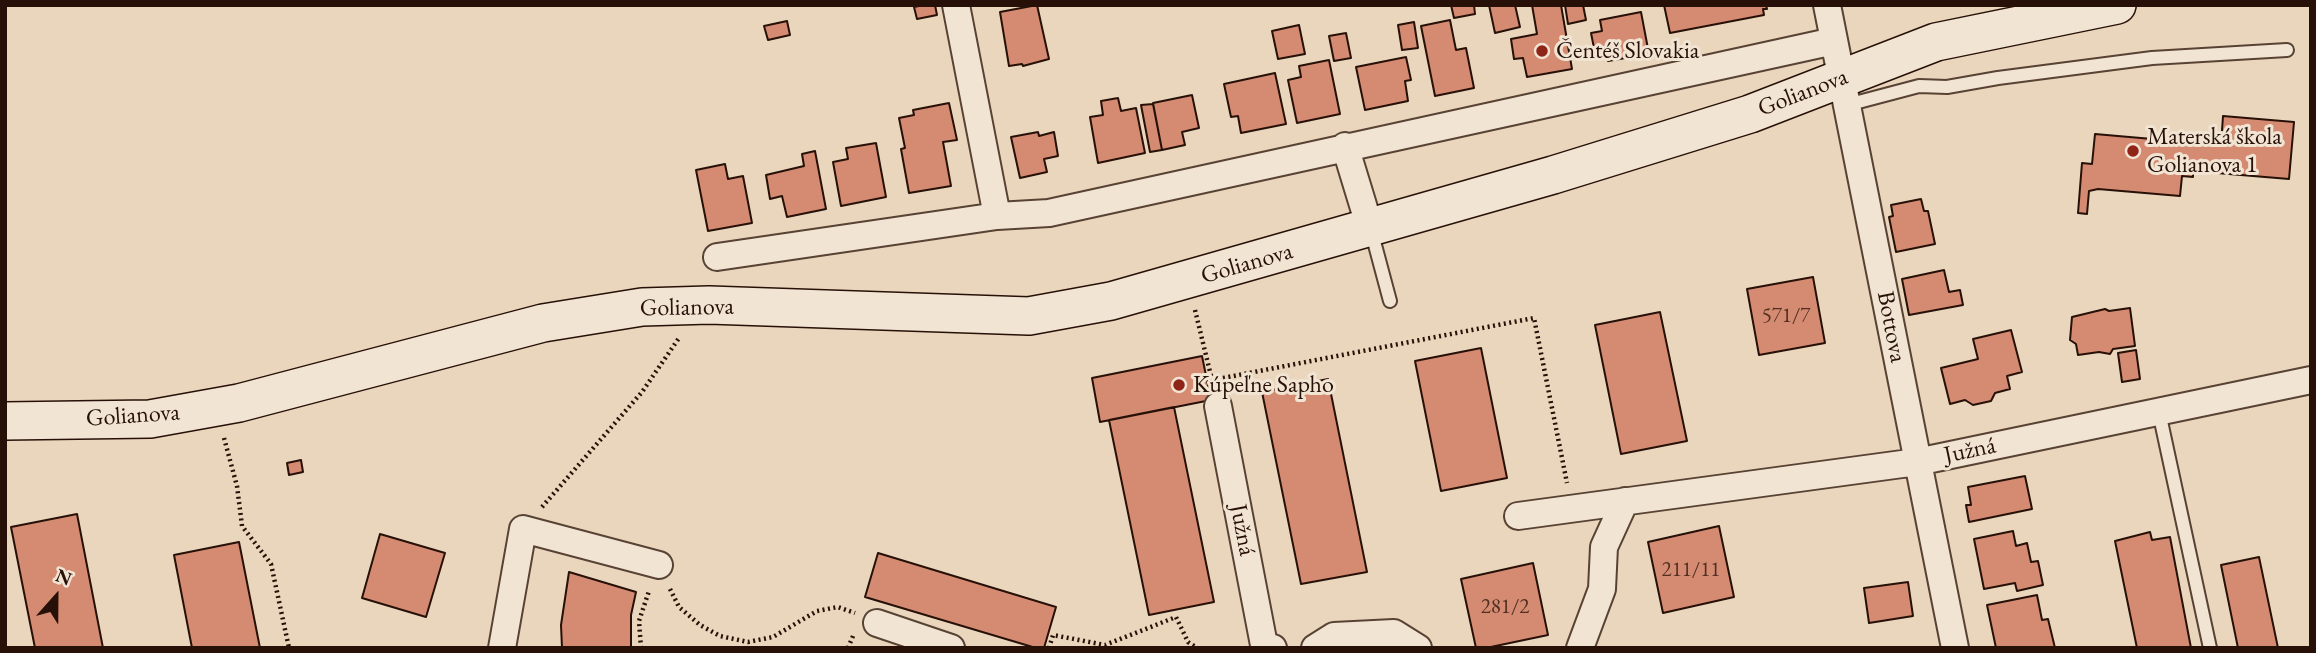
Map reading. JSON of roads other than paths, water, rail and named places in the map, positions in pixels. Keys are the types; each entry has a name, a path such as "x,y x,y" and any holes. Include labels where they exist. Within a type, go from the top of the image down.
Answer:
{"street":[{"path":"956,5 997,216"},
{"name":"Bottova","path":"1828,5 1955,648"},
{"name":"Golianova","path":"5,421 150,419 239,403 542,323 642,307 709,305 936,315 1029,316 1111,301 1553,175 1750,114 1845,91 1936,42 2117,5"},
{"name":"Golianova","path":"718,257 997,216 1049,213 1834,41"},
{"path":"1345,146 1370,228"},
{"name":"Južná","path":"1517,516 1917,462 2311,380"},
{"name":"Južná","path":"1218,406 1264,645 1273,648"},
{"path":"1580,648 1602,589 1604,547 1625,501"},
{"path":"502,648 523,528 659,565"},
{"path":"869,619 951,648"},
{"path":"1315,648 1334,636 1394,633 1418,648"}],"lane":[{"name":"Golianova","path":"1845,91 1947,87 2152,58 2287,50"},
{"path":"1370,228 1390,301"},
{"path":"2159,412 2210,648"}],"place":[{"name":"Čentéš Slovakia","path":"1542,51"},
{"name":"Materská škola Golianova 1","path":"2133,151"},
{"name":"Kúpeľne Sapho","path":"1179,385"}]}
